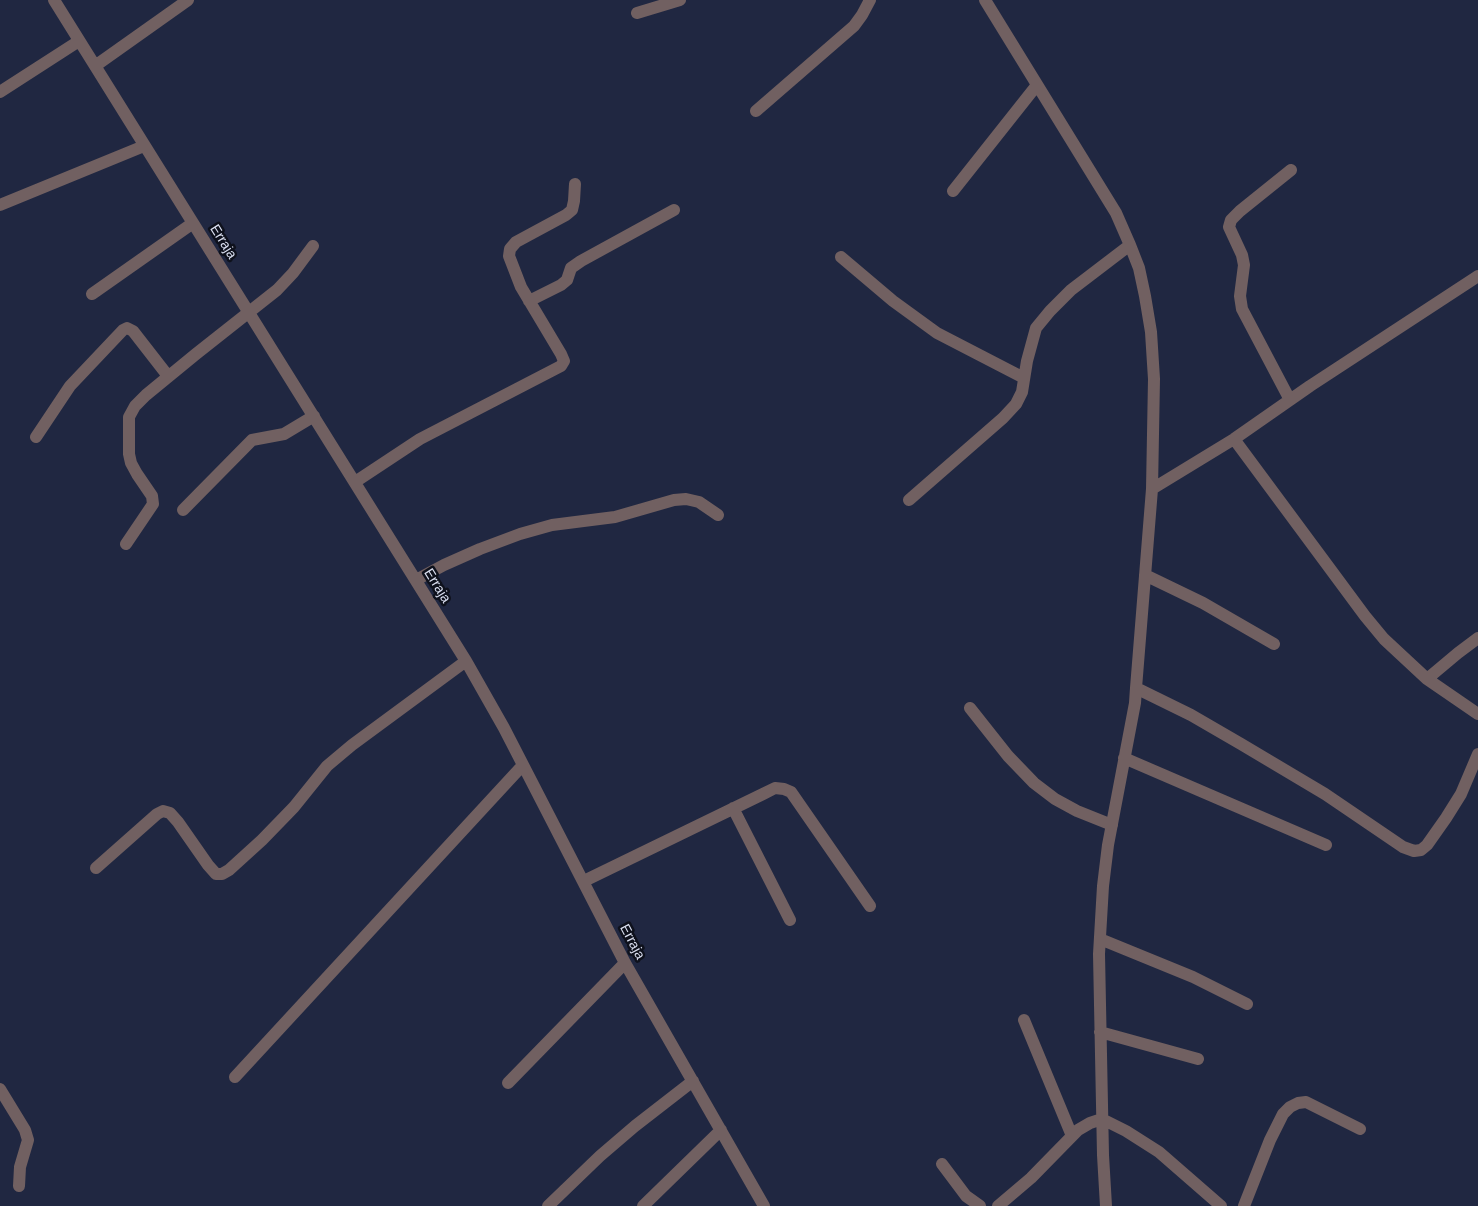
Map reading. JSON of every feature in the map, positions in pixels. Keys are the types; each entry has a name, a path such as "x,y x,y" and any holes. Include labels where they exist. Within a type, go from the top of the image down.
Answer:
{"street":[{"name":"Erraja","path":"54,0 466,661 523,765 626,963 764,1206"},
{"path":"95,66 188,0"},
{"path":"637,14 680,0"},
{"path":"756,111 854,26 870,0"},
{"path":"985,0 1116,213 1130,245 1143,286 1151,332 1154,379 1152,489 1135,702 1112,825 1103,886 1100,938 1100,1032 1106,1206"},
{"path":"0,92 79,41"},
{"path":"953,191 1037,86"},
{"path":"0,205 144,146"},
{"path":"1290,400 1242,309 1240,296 1244,265 1242,255 1229,227 1231,220 1240,211 1291,170"},
{"path":"355,482 420,439 561,366 564,361 561,354 529,301 509,256 510,248 516,242 572,210 575,184"},
{"path":"529,301 567,280 571,268 581,261 674,210"},
{"path":"92,294 193,223"},
{"path":"909,500 1003,418 1016,404 1022,392 1026,361 1036,328 1071,290 1130,245"},
{"path":"126,544 153,504 152,496 131,463 129,454 129,417 135,406 168,376 250,313 282,284 313,246"},
{"path":"841,257 893,301 936,333 1024,378"},
{"path":"1152,489 1234,439 1478,276"},
{"path":"36,437 70,386 127,328 133,331 168,376"},
{"path":"183,510 252,440 284,434 314,416"},
{"path":"1234,439 1366,616 1398,652 1427,679 1478,714"},
{"path":"416,580 480,549 520,534 552,525 608,518 674,500 686,499 699,502 718,515"},
{"path":"1145,575 1203,603 1274,644"},
{"path":"1427,679 1478,638"},
{"path":"96,868 157,814 163,811 170,813 178,822 216,874 222,874 262,840 294,807 331,762 466,661"},
{"path":"1136,688 1190,715 1241,744 1325,794 1403,847 1414,851 1420,850 1427,845 1446,818 1461,794 1478,754"},
{"path":"970,708 1008,756 1034,784 1055,799 1077,811 1112,825"},
{"path":"1124,758 1326,845"},
{"path":"235,1077 523,765"},
{"path":"584,881 775,788 791,792 870,906"},
{"path":"734,808 790,920"},
{"path":"1100,938 1193,977 1247,1004"},
{"path":"508,1084 626,963"},
{"path":"1024,1020 1072,1136"},
{"path":"1100,1032 1198,1059"},
{"path":"548,1206 600,1156 693,1081"},
{"path":"0,1088 26,1130 28,1140 20,1167 19,1186"},
{"path":"1244,1206 1270,1140 1283,1114 1290,1107 1306,1102 1360,1129"},
{"path":"998,1206 1031,1178 1072,1136 1090,1123 1102,1119 1126,1131 1159,1152 1221,1206"},
{"path":"643,1206 721,1130"},
{"path":"942,1164 966,1196 980,1206"}]}
